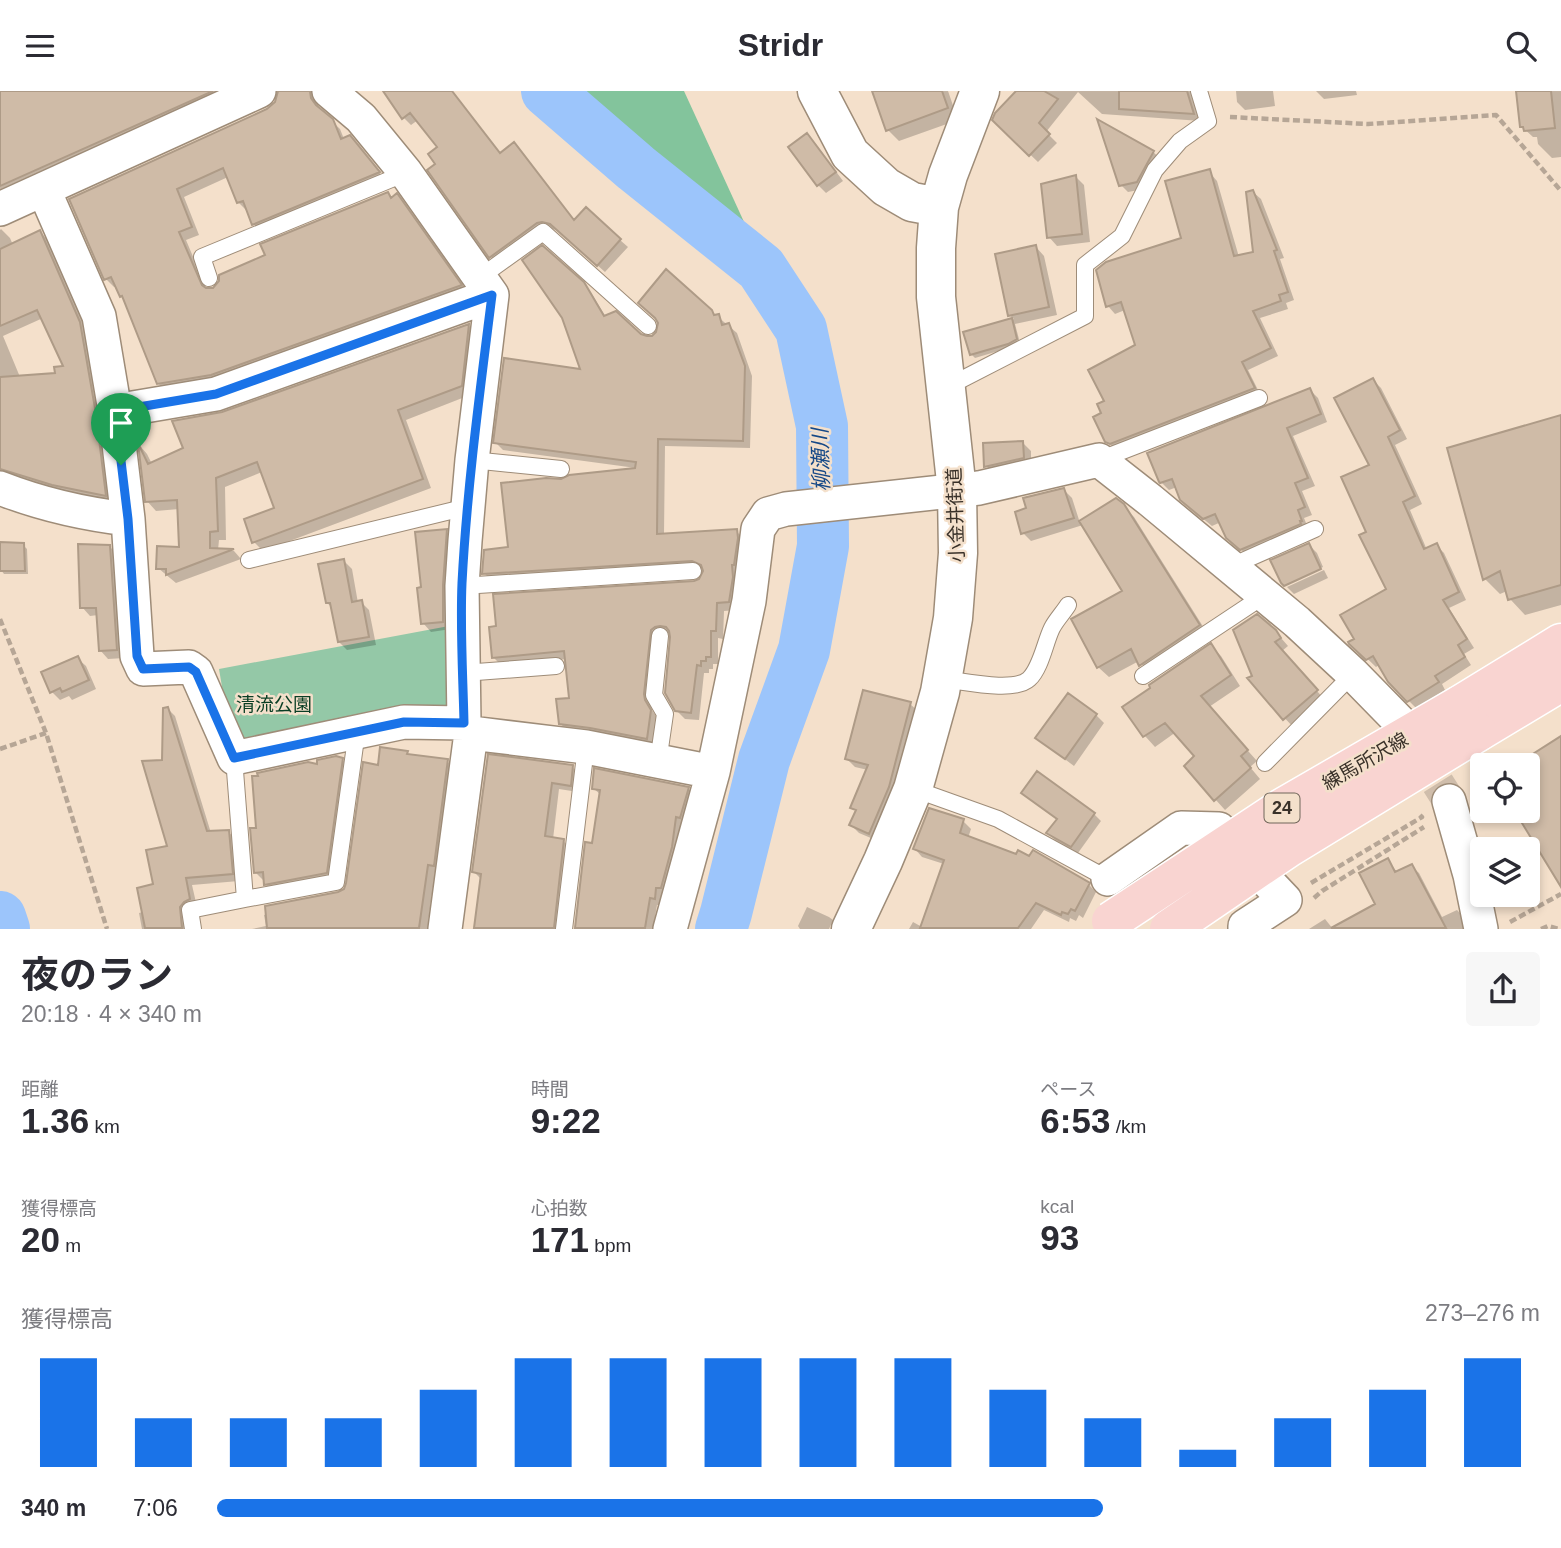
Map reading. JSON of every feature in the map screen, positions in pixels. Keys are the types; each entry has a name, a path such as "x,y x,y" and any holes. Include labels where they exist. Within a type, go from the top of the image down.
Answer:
{"main road":[{"name":"練馬所沢線","path":"1170,929 1288,849 1469,719 1561,643"},
{"name":"練馬所沢線","path":"1106,925 1282,809 1469,719 1561,682"}],"street":[{"path":"0,209 259,91"},
{"path":"329,91 361,118 406,173 486,286 462,586 463,673 468,728 445,929"},
{"path":"817,91 850,154 886,187 912,202 939,207"},
{"name":"小金井街道","path":"852,929 913,789 940,692 953,618 958,553 957,491 936,297 936,248 939,207 948,175 980,91"},
{"path":"44,190 99,316 115,411 128,519 137,656 143,669 189,667 196,672 234,758 404,722 468,728 586,747 713,772"},
{"path":"115,411 216,394 486,286"},
{"path":"670,929 713,772 749,601 758,530 768,514 786,509 979,488 1099,460 1150,499 1297,622 1399,721"},
{"path":"0,488 30,500 128,519"},
{"path":"1441,809 1469,875 1495,926"},
{"path":"1108,879 1181,828 1219,829"},
{"path":"1245,929 1245,926 1285,900 1266,880"}],"lane":[{"path":"946,387 1085,316 1085,265 1122,236 1155,170 1180,141 1208,121 1199,91"},
{"path":"209,278 202,257 406,173"},
{"path":"486,286 543,232 648,326"},
{"path":"1099,460 1259,398"},
{"path":"472,460 561,469"},
{"path":"249,560 467,507"},
{"path":"1234,569 1245,559 1315,529"},
{"path":"462,586 693,571"},
{"path":"1143,676 1265,595"},
{"path":"942,679 997,685 1017,685 1029,679 1052,628 1068,605"},
{"path":"658,762 665,714 654,695 660,636"},
{"path":"463,673 556,666"},
{"path":"1265,764 1353,674"},
{"path":"193,929 190,910 336,882 357,731"},
{"path":"564,929 586,747"},
{"path":"234,758 245,899"},
{"path":"913,789 998,819 1108,879"}],"path":[{"path":"1208,121 1224,116 1368,124 1496,115 1561,191"},
{"path":"0,619 46,733 107,929"},
{"path":"0,750 46,733"},
{"path":"1313,881 1441,809"},
{"path":"1313,898 1441,809"},
{"path":"1495,926 1561,894"},
{"path":"1541,929 1548,926 1559,929"}],"green space":[{"path":"575,91 684,91 750,235"},
{"name":"清流公園","path":"449,626 449,717 234,758 219,669"}],"building":[{"path":"0,91 213,91 0,186"},
{"path":"278,91 310,91 316,105 333,119 341,139 350,135 380,172 252,225 243,201 237,203 223,168 177,189 192,227 179,232 202,285 213,288 219,281 219,275 265,255 260,244 388,192 391,198 397,193 462,285 211,375 157,384 122,296 120,297 111,277 104,280 69,199 267,109 275,102"},
{"path":"383,91 452,91 500,153 514,142 574,220 586,207 621,239 597,266 550,224 542,222 489,258 427,170 435,164 428,154 437,147 410,113 402,119"},
{"path":"872,91 942,91 948,108 886,131"},
{"path":"1016,91 1044,91 1058,99 1039,123 1050,134 1029,156 992,120 995,113"},
{"path":"1119,91 1187,91 1194,114 1119,109"},
{"path":"1516,91 1551,91 1555,128 1524,131 1523,127 1520,127"},
{"path":"1097,119 1154,151 1137,182 1119,186"},
{"path":"807,133 836,172 817,186 788,147"},
{"path":"1210,169 1234,256 1253,252 1246,192 1253,190 1277,250 1274,251 1288,292 1279,295 1281,301 1253,311 1271,348 1242,362 1255,388 1110,444 1105,442 1093,417 1101,413 1097,404 1104,401 1088,370 1135,345 1121,302 1106,307 1096,270 1106,262 1181,238 1165,181"},
{"path":"1076,175 1082,234 1047,238 1041,184"},
{"path":"40,230 80,322 96,414 106,496 52,485 0,469 0,377 55,373 54,367 63,366 37,310 0,326 0,249"},
{"path":"542,245 584,282 604,316 616,311 641,334 647,336 656,332 658,323 638,303 666,269 712,310 714,315 719,314 722,325 729,323 745,366 743,441 658,439 657,534 737,529 738,538 732,565 729,602 717,603 716,631 711,631 711,657 701,661 701,666 697,665 691,713 675,711 665,693 669,631 660,626 651,630 644,694 651,710 647,739 559,724 556,699 569,698 564,651 492,658 489,627 496,626 493,594 694,581 699,579 703,571 701,565 692,561 482,574 484,550 508,547 501,483 561,479 569,475 635,468 636,462 493,443 504,358 580,369 562,318 522,260"},
{"path":"1036,245 1049,307 1008,316 995,254"},
{"path":"1012,318 1017,339 970,355 963,332"},
{"path":"469,324 462,386 398,410 423,479 252,543 244,519 274,508 257,462 216,478 218,531 210,532 210,548 234,549 166,575 166,569 156,569 157,546 179,547 177,500 145,502 138,443 148,464 183,448 172,421 222,412"},
{"path":"1373,378 1400,430 1388,437 1415,496 1403,502 1424,549 1437,543 1459,592 1443,600 1467,639 1458,645 1465,657 1435,676 1439,682 1407,702 1388,682 1373,656 1366,660 1349,644 1348,642 1354,639 1340,615 1386,589 1359,535 1366,532 1341,477 1369,465 1334,398"},
{"path":"1310,388 1321,414 1287,428 1308,478 1295,483 1305,507 1298,510 1301,524 1240,550 1226,538 1215,514 1203,519 1180,500 1172,479 1159,482 1147,453"},
{"path":"1561,415 1561,585 1508,600 1500,571 1483,580 1447,448"},
{"path":"1023,441 1024,458 984,467 983,443"},
{"path":"1064,488 1074,518 1021,534 1015,512 1026,508 1023,498"},
{"path":"1116,498 1124,504 1200,625 1139,666 1131,649 1097,668 1071,619 1122,591 1079,521"},
{"path":"447,529 443,622 421,624 417,588 421,587 415,532"},
{"path":"0,542 24,543 25,571 0,571"},
{"path":"1309,543 1321,569 1284,586 1270,560"},
{"path":"78,544 110,545 117,650 99,651 96,608 80,608"},
{"path":"344,559 352,602 362,600 369,637 338,642 318,564"},
{"path":"1257,614 1276,630 1281,638 1275,642 1318,690 1283,720 1247,678 1252,676 1233,630"},
{"path":"1211,643 1231,675 1201,696 1248,750 1241,756 1251,768 1214,801 1184,766 1194,756 1165,723 1143,737 1122,707"},
{"path":"78,656 89,680 62,692 60,688 50,693 41,672"},
{"path":"863,690 911,702 889,787 869,834 849,825 856,810 850,808 868,765 845,759"},
{"path":"1068,693 1097,714 1065,759 1035,738"},
{"path":"168,707 207,831 229,830 233,874 186,878 190,899 180,907 182,928 145,928 137,888 153,884 146,850 167,846 142,761 162,760 163,708"},
{"path":"1561,736 1561,887 1540,853 1540,837 1530,837 1522,823 1540,823 1540,753 1534,753"},
{"path":"380,747 408,751 407,754 448,759 434,866 428,865 419,928 267,928 265,906 344,889 363,762 378,765"},
{"path":"488,754 573,765 571,786 552,783 545,836 564,839 554,928 474,928 481,874 472,872"},
{"path":"336,756 343,758 327,873 264,885 263,872 254,873 250,828 256,828 252,776 308,762 317,764 317,760"},
{"path":"594,768 689,787 680,818 676,817 672,847 661,888 656,888 655,899 650,898 645,928 575,928 585,842 592,843 600,790 592,789"},
{"path":"1037,771 1095,813 1071,847 1046,833 1057,819 1021,793"},
{"path":"929,808 964,819 960,833 1016,854 1018,850 1029,856 1033,850 1090,883 1075,911 1071,909 1068,914 1062,912 1061,915 1036,903 1018,928 920,928 944,860 913,849"},
{"path":"1388,858 1395,872 1412,864 1446,928 1331,928 1375,904 1359,873"}],"waterway":[{"name":"柳瀬川","path":"547,91 636,168 761,268 801,329 822,426 823,546 804,650 764,760 721,929"},
{"path":"0,917 4,929"}],"tunnel":[{"path":"1411,741 1449,801"}],"route":[{"path":"492,295 467,507 462,586 464,723 404,722 234,758 196,672 189,667 143,669 137,656 128,519 121,465 115,411 216,394 492,295"}]}
